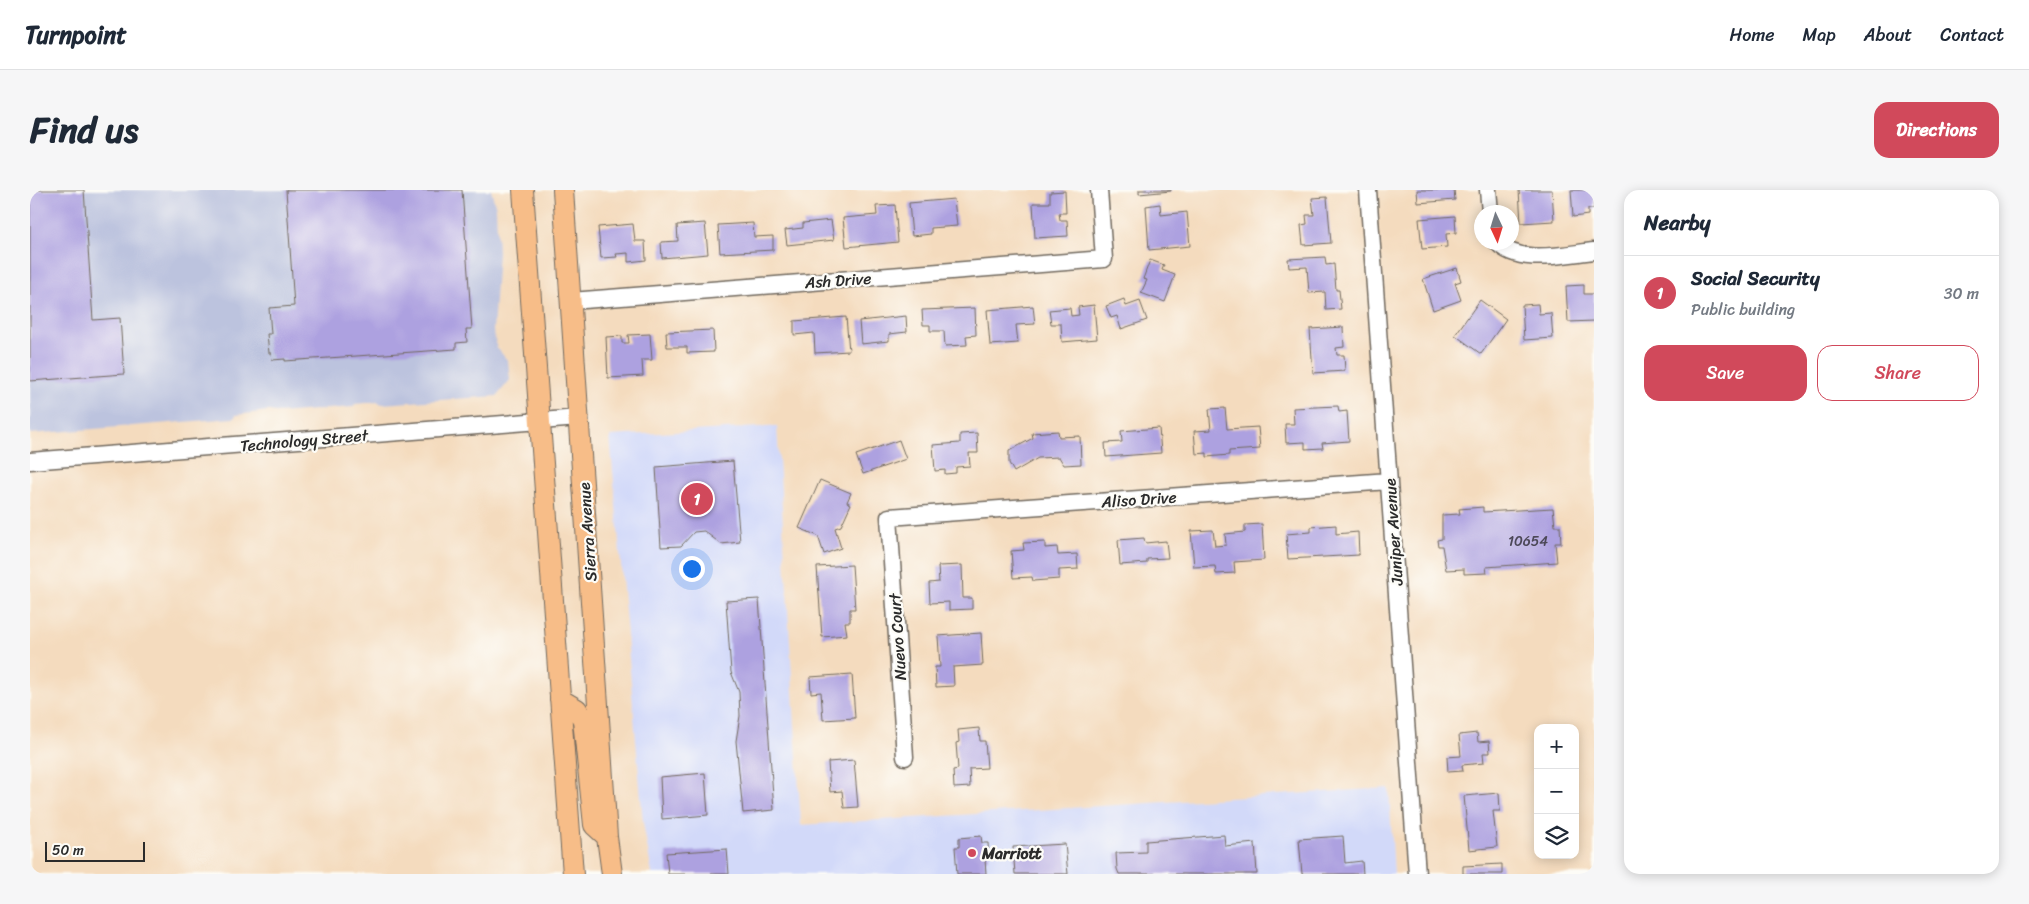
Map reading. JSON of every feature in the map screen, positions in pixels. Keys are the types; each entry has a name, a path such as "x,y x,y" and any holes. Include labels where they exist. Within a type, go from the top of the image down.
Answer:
{"main road":[{"path":"523,190 573,874"},
{"name":"Sierra Avenue","path":"563,190 607,837 612,874"},
{"path":"560,699 577,709 583,720 594,825 607,837"}],"street":[{"name":"Ash Drive","path":"571,301 1104,259 1099,190"},
{"name":"Juniper Avenue","path":"1368,190 1417,874"},
{"path":"1488,190 1489,205"},
{"path":"1507,250 1515,255 1528,257 1594,251"},
{"name":"Technology Street","path":"30,462 579,418"},
{"name":"Aliso Drive","path":"889,516 1389,481"},
{"name":"Nuevo Court","path":"889,516 905,757"}],"shaded area":[{"path":"30,190 491,190 496,208 498,252 493,331 497,348 508,361 510,380 497,396 382,404 378,402 355,404 353,407 280,413 269,411 236,415 234,418 30,434"},
{"path":"777,426 801,825 1389,788 1394,874 652,874 643,822 610,436"}],"building":[{"path":"30,190 84,190 93,320 120,318 124,374 30,381"},
{"path":"286,190 462,190 472,329 466,329 467,342 456,343 456,349 285,361 285,359 272,360 271,353 269,353 267,334 271,334 269,308 294,306"},
{"path":"1139,190 1171,190 1171,191 1139,194"},
{"path":"1417,190 1454,190 1455,200 1418,203"},
{"path":"1519,190 1552,190 1554,221 1521,223"},
{"path":"1571,190 1594,190 1594,209 1588,209 1588,215 1573,217"},
{"path":"1065,191 1066,213 1059,213 1060,220 1067,220 1068,236 1035,238 1033,203 1050,203 1050,192"},
{"path":"1327,197 1331,243 1303,245 1301,225 1307,224 1306,215 1314,215 1312,198"},
{"path":"954,199 957,226 931,228 931,234 912,236 909,203"},
{"path":"1160,204 1161,215 1187,212 1190,246 1149,250 1146,206"},
{"path":"895,205 898,242 846,247 843,218 877,215 876,206"},
{"path":"1455,216 1456,233 1446,234 1447,247 1422,249 1419,219"},
{"path":"831,220 834,240 787,245 785,230 803,228 803,223"},
{"path":"705,223 708,254 662,258 661,242 678,241 677,225"},
{"path":"753,223 754,237 773,236 773,250 720,253 718,225"},
{"path":"633,224 635,241 645,241 646,260 628,262 628,253 616,254 617,257 601,258 598,227"},
{"path":"1325,257 1326,265 1334,264 1336,290 1339,290 1341,309 1326,310 1325,292 1309,293 1307,267 1289,268 1288,259"},
{"path":"1150,260 1164,265 1162,270 1175,275 1165,302 1141,293 1147,280 1143,279"},
{"path":"1457,268 1461,281 1455,283 1461,300 1433,310 1423,279"},
{"path":"1584,285 1584,294 1594,294 1594,321 1568,322 1566,286"},
{"path":"1124,299 1126,306 1140,301 1147,320 1121,329 1117,316 1111,318 1106,306"},
{"path":"1480,300 1506,319 1481,354 1455,335"},
{"path":"1538,304 1539,314 1551,313 1553,338 1524,340 1522,305"},
{"path":"1094,305 1097,339 1062,342 1061,324 1051,324 1049,310 1070,308 1071,316 1079,315 1078,307"},
{"path":"1033,306 1035,324 1016,325 1018,343 990,345 987,310"},
{"path":"975,308 976,335 966,336 967,345 945,346 944,331 930,331 930,325 923,325 922,310"},
{"path":"906,316 907,332 889,334 889,341 861,344 859,321"},
{"path":"846,317 849,351 815,353 814,333 794,335 794,321"},
{"path":"1343,327 1344,347 1336,348 1337,355 1344,355 1345,371 1313,373 1310,329"},
{"path":"713,330 714,352 687,353 687,347 667,347 666,332"},
{"path":"650,334 652,360 642,360 643,376 608,378 606,337 622,336 622,343 629,343 628,335"},
{"path":"1338,406 1339,412 1347,411 1349,441 1322,443 1323,448 1305,449 1305,442 1286,443 1285,424 1294,424 1293,408"},
{"path":"1225,408 1227,429 1258,427 1260,449 1229,451 1229,455 1207,457 1207,453 1196,454 1194,431 1211,430 1209,409"},
{"path":"1159,428 1161,453 1106,457 1105,443 1122,442 1121,431"},
{"path":"1058,431 1059,437 1080,436 1081,464 1064,465 1059,457 1038,458 1014,472 1009,463 1009,451 1033,438 1032,433"},
{"path":"977,433 978,453 969,453 970,466 956,467 956,473 945,474 945,470 935,471 933,445 960,443 960,434"},
{"path":"899,440 906,459 863,474 856,455"},
{"path":"733,461 740,542 721,544 704,531 694,532 681,546 661,547 656,467"},
{"path":"820,480 851,493 847,502 851,504 841,526 835,528 841,548 824,554 818,536 799,528"},
{"path":"1483,507 1483,512 1553,508 1555,526 1560,526 1561,543 1555,543 1557,562 1486,567 1487,573 1464,574 1464,569 1446,570 1442,546 1438,546 1437,540 1442,539 1442,515 1460,514 1459,509"},
{"path":"1262,524 1264,560 1234,562 1235,573 1216,574 1215,566 1194,567 1191,531 1213,530 1215,546 1226,545 1225,534 1245,532 1245,525"},
{"path":"1336,525 1336,534 1358,532 1359,555 1288,559 1286,534 1311,532 1311,527"},
{"path":"1144,538 1145,543 1166,541 1168,558 1147,559 1147,563 1120,565 1118,540"},
{"path":"1045,542 1045,548 1057,547 1058,555 1077,554 1078,569 1059,570 1059,579 1033,581 1032,577 1013,578 1011,551 1024,550 1023,543"},
{"path":"852,565 855,609 850,609 850,622 845,622 847,635 822,637 817,567"},
{"path":"962,565 963,598 972,598 972,609 949,610 949,602 930,603 929,583 939,582 938,566"},
{"path":"759,599 774,810 743,813 736,741 740,716 739,692 731,672 726,601"},
{"path":"981,633 983,665 953,667 954,686 936,687 935,667 940,667 938,636"},
{"path":"852,674 855,718 823,720 821,692 811,693 810,677"},
{"path":"979,728 980,741 985,741 987,768 969,769 970,787 954,788 953,770 958,769 956,743 959,742 958,730"},
{"path":"1477,733 1478,742 1489,741 1490,753 1483,753 1484,763 1462,765 1463,771 1448,772 1447,757 1461,756 1459,735"},
{"path":"854,760 858,807 844,808 842,791 830,792 828,762"},
{"path":"705,773 708,815 662,819 660,777"},
{"path":"1499,793 1500,811 1493,811 1497,847 1469,850 1464,796"},
{"path":"1224,835 1225,846 1255,843 1257,874 1119,874 1117,869 1116,853 1146,852 1146,841"},
{"name":"Marriott","path":"981,836 982,843 988,843 989,858 985,859 986,874 957,874 955,847 959,847 959,838"},
{"path":"1343,836 1345,863 1362,861 1363,874 1302,874 1299,839"},
{"path":"1065,844 1068,874 1015,874 1013,847"},
{"path":"727,849 729,874 668,874 666,853"},
{"path":"1502,864 1502,874 1463,874 1463,866"}],"place":[{"name":"Social Security","path":"697,499"},
{"name":"Marriott","path":"972,853"}]}
